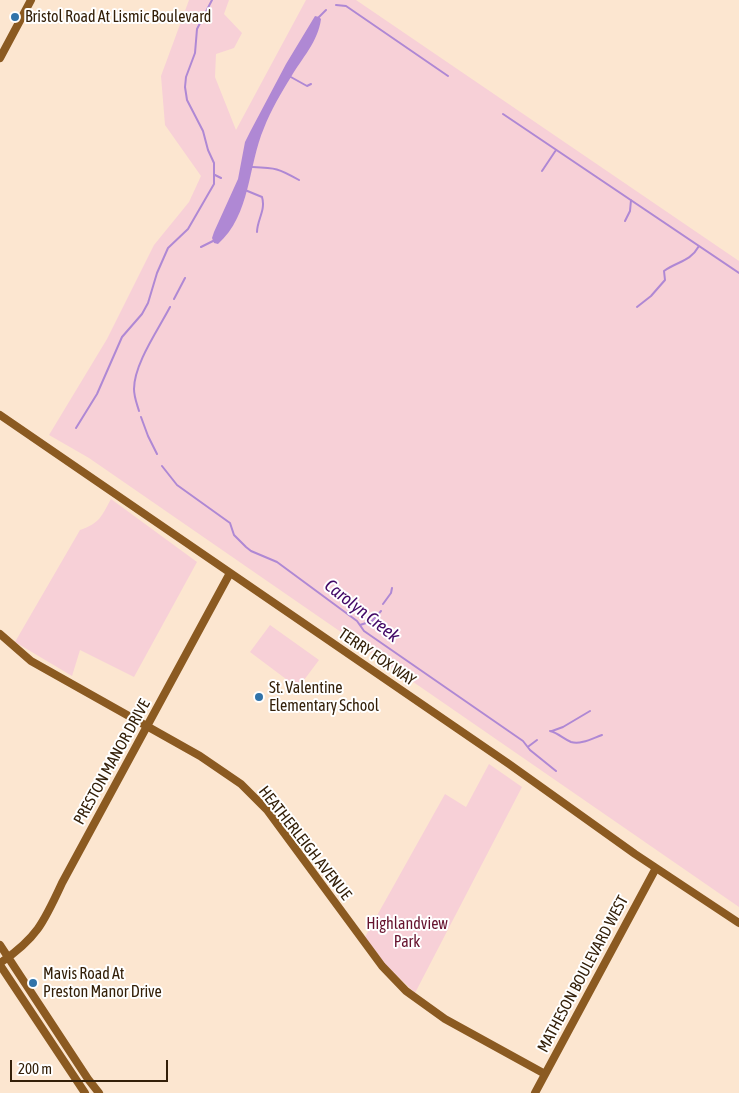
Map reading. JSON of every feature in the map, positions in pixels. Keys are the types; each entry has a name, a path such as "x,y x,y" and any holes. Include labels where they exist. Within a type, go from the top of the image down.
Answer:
{"street":[{"path":"0,58 31,0"},
{"name":"TERRY FOX WAY","path":"0,415 509,764 635,854 739,923"},
{"name":"PRESTON MANOR DRIVE","path":"0,964 25,945 39,929 230,573"},
{"name":"HEATHERLEIGH AVENUE","path":"0,634 31,661 200,756 234,780 267,810 382,966 406,990 445,1019 545,1074"},
{"name":"MATHESON BOULEVARD WEST","path":"535,1093 656,868"},
{"path":"0,946 99,1093"},
{"path":"0,964 85,1093"}],"green space":[{"path":"189,0 229,0 224,14 242,33 234,48 216,54 215,77 236,130 306,0 356,0 739,261 739,907 89,458 49,435 107,339 154,245 189,202 201,176 165,125 161,76"},
{"path":"111,499 197,562 134,677 80,650 72,676 15,642 80,530 92,525 99,519"},
{"path":"270,625 319,660 298,688 250,652"},
{"name":"Highlandview Park","path":"489,764 522,787 415,993 385,964 365,937 445,794 466,807"}],"shaded area":[{"path":"315,16 321,19 317,35 280,95 267,121 259,142 243,204 237,219 218,244 214,243 212,238 214,232 238,179 245,142 286,64"}],"waterway":[{"name":"Carolyn Creek","path":"76,428 97,394 122,337 142,314 148,303 157,273 168,248 188,229 214,184 214,163 203,131 187,100 185,87 186,77 195,53 197,29 212,0"},
{"path":"336,5 346,6 448,76"},
{"path":"318,18 326,10"},
{"path":"289,76 307,86 311,84"},
{"path":"503,114 739,273"},
{"path":"542,171 556,150"},
{"path":"252,167 277,169 299,180"},
{"name":"Carolyn Creek","path":"215,175 221,178"},
{"path":"245,190 262,197 263,206 257,232"},
{"path":"625,221 630,211 631,200"},
{"name":"Carolyn Creek","path":"201,247 215,240"},
{"path":"637,307 651,296 665,280 664,271 688,258 699,246"},
{"name":"Carolyn Creek","path":"174,299 185,278"},
{"name":"Carolyn Creek","path":"139,411 135,398 135,379 142,358 170,307"},
{"name":"Carolyn Creek","path":"141,417 157,454"},
{"name":"Carolyn Creek","path":"162,466 177,485 230,523 234,535 251,551 277,562 357,621 364,631 523,741 530,750 556,771"},
{"path":"383,604 391,593 392,588"},
{"path":"360,625 372,621 381,611"},
{"path":"552,731 563,727 590,711"},
{"path":"550,731 575,743 602,735"},
{"path":"529,746 537,740"}],"place":[{"name":"Bristol Road At Lismic Boulevard","path":"15,17"},
{"name":"St. Valentine Elementary School","path":"259,697"},
{"name":"Mavis Road At Preston Manor Drive","path":"33,983"}]}
